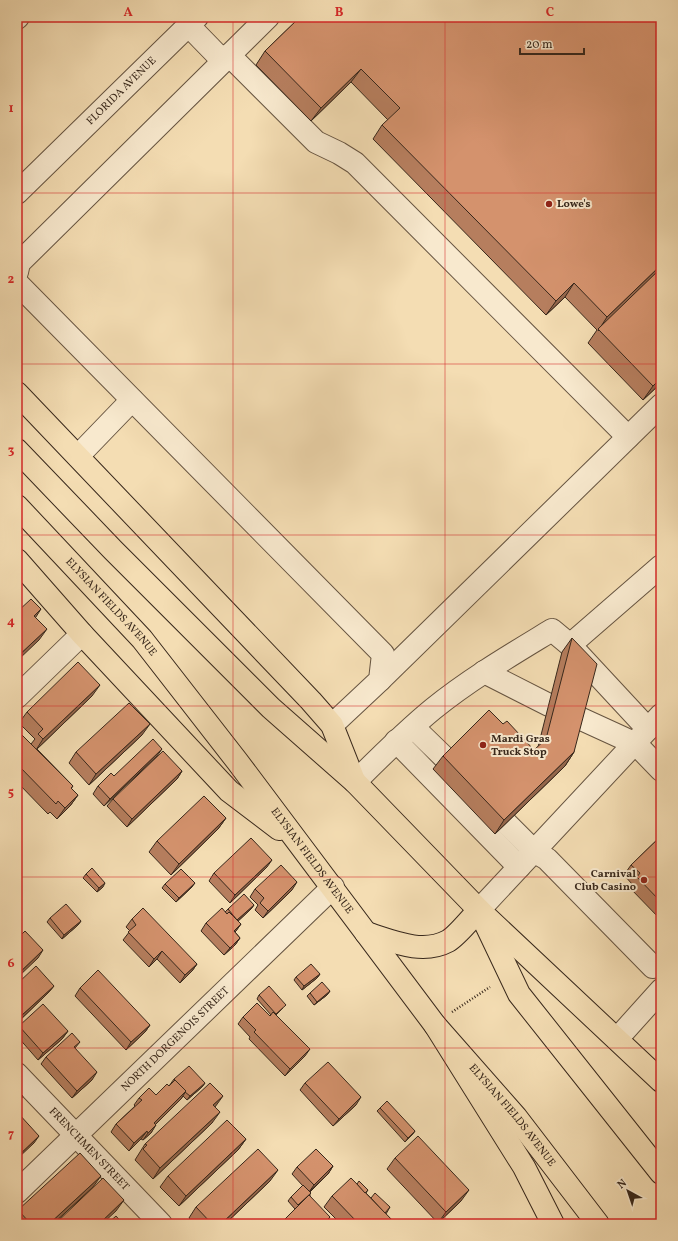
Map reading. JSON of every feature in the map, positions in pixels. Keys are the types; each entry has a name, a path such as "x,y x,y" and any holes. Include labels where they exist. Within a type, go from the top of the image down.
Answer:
{"main road":[{"path":"17,393 332,725 355,782"},
{"path":"17,450 113,550 271,708 355,782 478,910 661,1081"},
{"name":"ELYSIAN FIELDS AVENUE","path":"17,506 142,639 183,690 366,933 442,1020 598,1224"},
{"path":"17,560 82,634 229,791 301,845"},
{"path":"366,933 406,945 425,947 448,941 478,910"},
{"path":"478,910 519,994 661,1173"},
{"path":"442,1020 524,1167 553,1224"}],"street":[{"path":"17,272 19,263 268,17"},
{"path":"193,21 226,58 316,142 340,152 355,163 628,437"},
{"name":"FLORIDA AVENUE","path":"17,194 193,21"},
{"name":"FLORIDA AVENUE","path":"17,174 46,165"},
{"path":"17,283 383,654 380,680"},
{"path":"78,456 132,400"},
{"path":"332,725 380,680 661,405"},
{"path":"570,644 661,566"},
{"path":"355,782 434,708 484,672 552,630 570,644 648,729 661,770"},
{"path":"17,697 82,634"},
{"path":"484,672 549,705"},
{"path":"577,717 648,729"},
{"path":"413,727 445,758"},
{"path":"478,910 535,852 648,729"},
{"path":"396,742 519,867"},
{"path":"506,823 535,852 547,859 653,966"},
{"name":"NORTH DORGENOIS STREET","path":"17,1192 333,888"},
{"path":"617,1039 661,990"},
{"name":"FRENCHMEN STREET","path":"17,1074 161,1224"}],"path":[{"path":"442,1020 490,987"}],"building":[{"name":"Lowe's","path":"300,17 661,17 661,265 607,317 574,283 556,301 382,125 400,108 361,69 321,108 265,51"},
{"path":"661,268 661,378 653,386 598,329"},
{"path":"31,599 41,609 34,616 47,629 17,657 17,612"},
{"name":"Mardi Gras Truck Stop","path":"572,638 597,664 574,752 504,820 443,756 489,710 503,724 507,721 534,750 546,739"},
{"path":"78,662 100,685 43,739 38,734 43,729 27,712"},
{"path":"129,703 150,724 96,774 76,752"},
{"path":"18,731 73,786 71,788 78,795 65,808 58,801 56,804 17,764"},
{"path":"153,739 162,749 110,799 98,786 111,773 114,776"},
{"path":"163,751 182,771 132,819 113,799"},
{"path":"204,796 226,818 179,864 157,841"},
{"path":"661,836 661,902 637,877 640,873 631,865"},
{"path":"251,838 272,860 235,895 214,873"},
{"path":"281,865 297,882 268,911 260,903 264,898 255,889"},
{"path":"92,868 105,883 99,888 86,874"},
{"path":"181,869 195,883 179,898 165,884"},
{"path":"244,894 254,905 237,920 228,909"},
{"path":"66,904 81,921 64,935 50,918"},
{"path":"143,908 197,964 185,975 162,951 154,959 128,932 136,925 132,919"},
{"path":"222,908 227,914 229,912 241,924 234,931 240,938 230,948 206,923"},
{"path":"25,931 43,950 17,975 17,939"},
{"path":"311,964 320,974 304,986 296,977"},
{"path":"36,966 54,986 22,1015 17,1009 17,984"},
{"path":"98,970 150,1025 131,1042 80,988"},
{"path":"322,982 330,991 317,1002 310,993"},
{"path":"269,986 286,1005 276,1014 259,995"},
{"path":"257,1003 270,1016 273,1012 310,1049 290,1069 254,1032 256,1030 243,1017"},
{"path":"43,1004 68,1031 43,1053 19,1026"},
{"path":"72,1033 80,1042 74,1047 97,1072 77,1091 46,1057"},
{"path":"328,1062 361,1097 339,1119 305,1083"},
{"path":"189,1066 205,1083 190,1096 174,1079"},
{"path":"175,1080 186,1091 154,1123 156,1125 148,1133 147,1131 134,1143 116,1124 142,1100 139,1098 149,1088 156,1095 167,1084 169,1086"},
{"path":"210,1083 223,1096 213,1105 220,1112 160,1168 143,1149 147,1145 145,1144"},
{"path":"17,1090 23,1096 17,1102"},
{"path":"387,1101 415,1131 408,1138 380,1108"},
{"path":"18,1113 39,1136 17,1157 17,1114"},
{"path":"227,1120 246,1139 186,1196 168,1176"},
{"path":"418,1136 469,1190 446,1212 395,1158"},
{"path":"258,1149 278,1170 221,1224 212,1224 196,1207"},
{"path":"316,1149 333,1166 314,1185 297,1167"},
{"path":"80,1153 101,1176 49,1224 28,1224 30,1223 18,1210"},
{"path":"103,1178 124,1200 99,1224 55,1224"},
{"path":"351,1178 396,1224 359,1224 332,1196"},
{"path":"359,1181 368,1190 365,1193 357,1184"},
{"path":"303,1185 311,1193 298,1205 291,1197"},
{"path":"375,1193 390,1207 385,1213 371,1198"},
{"path":"309,1195 330,1217 323,1224 280,1224"},
{"path":"116,1216 123,1224 107,1224"}],"place":[{"name":"Lowe's","path":"549,204"},
{"name":"Mardi Gras Truck Stop","path":"483,745"},
{"name":"Carnival Club Casino","path":"644,880"}]}
